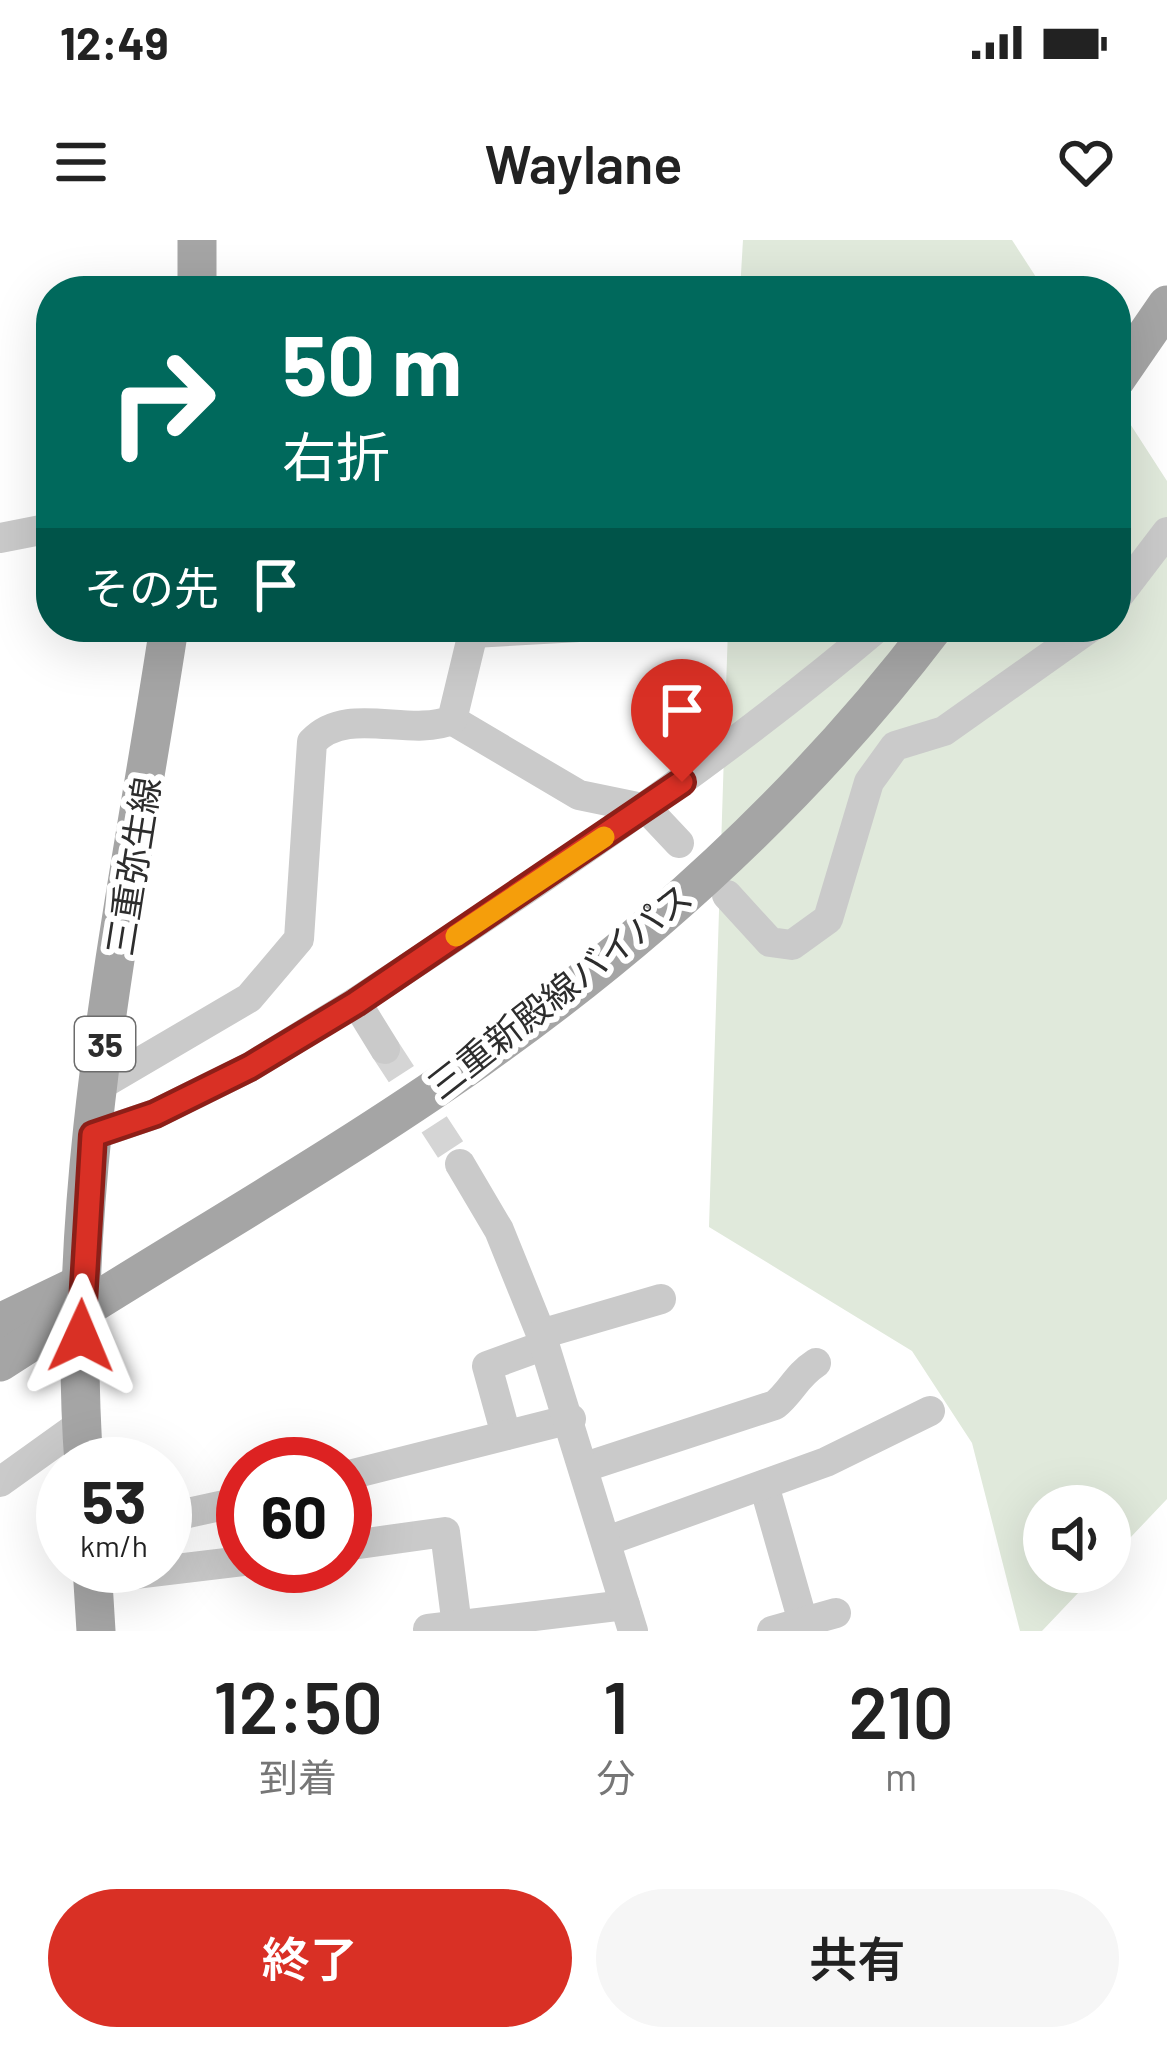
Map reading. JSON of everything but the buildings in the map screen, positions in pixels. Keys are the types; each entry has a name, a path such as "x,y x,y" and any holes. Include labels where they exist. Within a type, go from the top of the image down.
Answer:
{"main road":[{"path":"197,240 197,276"},
{"path":"1131,357 1167,305"},
{"name":"三重弥生線","path":"82,1437 81,1292 93,1135 167,642"},
{"name":"三重新殿線バイパス","path":"0,1361 24,1323 245,1205 431,1091 581,982 710,874 787,797 913,642"},
{"path":"93,1593 96,1631"}],"street":[{"path":"0,538 36,531"},
{"path":"1131,579 1167,532"},
{"path":"452,720 469,642"},
{"path":"93,1135 155,1114 250,1067 356,1003 647,808 788,703 860,642"},
{"path":"727,895 770,943 792,945 828,919 869,782 895,746 944,731 1069,642"},
{"path":"99,1086 249,998 298,939 312,742 325,729 452,720 579,795 647,808 679,843"},
{"path":"356,1003 385,1048"},
{"path":"372,1542 445,1532 443,1628 629,1618 543,1340 499,1230 460,1164"},
{"path":"506,1436 487,1366 543,1340 661,1299"},
{"path":"585,1468 775,1405 789,1394 794,1378 816,1363"},
{"path":"607,1541 826,1462 930,1411"},
{"path":"372,1468 571,1419"},
{"path":"0,1482 81,1424"},
{"path":"764,1485 803,1622"},
{"path":"772,1631 836,1613"}],"shaded area":[{"path":"743,240 1012,240 1035,276 741,276"},
{"path":"1131,425 1167,481 1167,1499 1131,1537 1131,1485 1023,1485 1023,1593 1078,1593 1042,1631 1020,1631 972,1443 912,1351 709,1227 728,642 1131,642"}],"tunnel":[{"path":"385,1049 460,1164"}],"slow traffic":[{"path":"456,936 604,837"}],"route":[{"path":"81,1336 93,1135 155,1114 250,1067 356,1003 682,782"}]}
